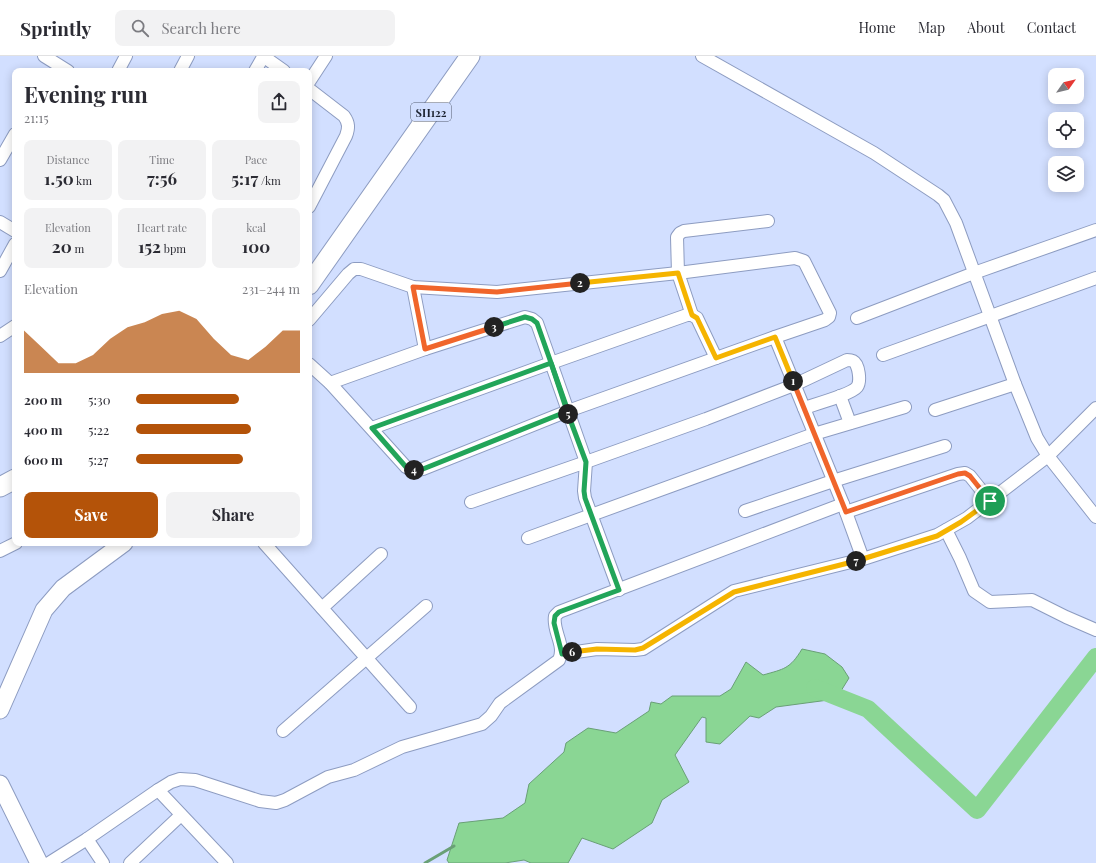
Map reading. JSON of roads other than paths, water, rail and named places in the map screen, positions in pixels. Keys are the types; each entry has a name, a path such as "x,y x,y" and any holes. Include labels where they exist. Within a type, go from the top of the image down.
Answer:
{"main road":[{"name":"SH122","path":"312,282 469,57"},
{"path":"0,474 12,468"},
{"path":"0,487 12,481"}],"street":[{"path":"44,56 56,64"},
{"path":"120,68 126,56"},
{"path":"182,68 188,56"},
{"path":"257,68 263,56 280,68"},
{"path":"312,77 326,56"},
{"path":"702,56 874,153 944,200 956,224 1015,384 1037,438 1048,456 1096,516"},
{"path":"312,91 344,116 348,122 348,129 312,201"},
{"path":"0,160 12,139"},
{"path":"692,315 678,273 678,238 680,233 684,231 768,221"},
{"path":"0,222 12,229"},
{"path":"856,318 974,273 1096,230"},
{"path":"0,271 12,249"},
{"path":"312,316 354,269 361,269 413,287 497,292 678,273 795,258 800,259 806,265 830,313 825,320 568,411 423,469 414,471 406,467 330,383 312,371"},
{"path":"883,355 1096,278"},
{"path":"413,287 425,349"},
{"path":"372,428 687,315 692,315 697,318 716,358"},
{"path":"330,383 425,349 525,317 532,319 537,323 586,462 584,491 619,590"},
{"path":"0,336 12,328"},
{"path":"775,337 845,508 863,559"},
{"path":"471,502 706,419 794,385 847,360 852,360 855,362 858,368 859,382 857,387 840,396 804,408"},
{"path":"935,410 1015,384"},
{"path":"840,396 850,423"},
{"path":"528,538 814,434 905,407"},
{"path":"562,654 597,649 635,650 643,648 734,592 863,559 926,540 961,522 1048,456 1096,408"},
{"path":"745,511 833,481 945,446"},
{"path":"50,863 158,790 171,782 180,779 187,778 195,780 260,801 276,803 285,800 328,777 354,770 402,747 482,724 491,716 500,703 559,660 562,654 554,623 555,616 559,612 845,508 958,474 965,473 970,476 990,501"},
{"path":"946,530 974,591 990,602 1032,600 1096,630"},
{"path":"0,551 12,545"},
{"path":"0,710 44,610 63,588 120,546"},
{"path":"267,546 410,708"},
{"path":"322,608 381,554"},
{"path":"283,731 426,606"},
{"path":"0,784 39,863"},
{"path":"158,790 227,863"},
{"path":"138,860 181,815"},
{"path":"87,839 103,863"}],"waterway":[{"path":"815,688 868,709 977,810 1096,657"},
{"path":"425,863 454,846"}]}
